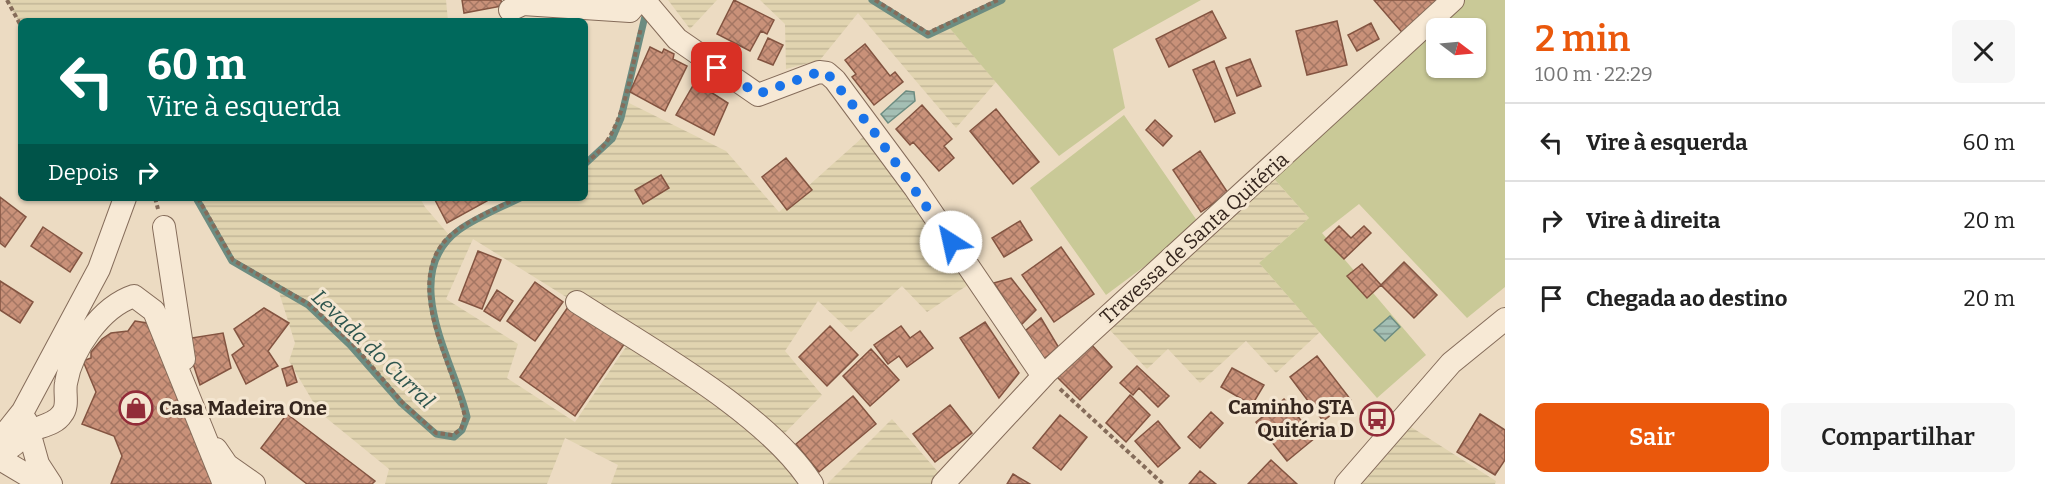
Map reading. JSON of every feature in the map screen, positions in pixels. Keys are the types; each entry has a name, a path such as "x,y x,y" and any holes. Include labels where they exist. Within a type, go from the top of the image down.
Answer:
{"street":[{"name":"Travessa de Santa Quitéria","path":"943,484 1045,375 1453,0"},
{"path":"519,5 630,11 640,2 677,39 758,94 819,72 827,73 835,80 915,188 1045,375"},
{"path":"0,451 7,450 27,421 99,269 115,218 124,201"},
{"path":"164,227 179,336 192,395 212,444 227,465 254,484"},
{"path":"0,418 46,426 62,415 66,406 69,367 79,344 119,301 134,296 154,311 224,484"},
{"path":"577,302 715,392 777,441 812,484"},
{"path":"1346,484 1451,363 1505,319"},
{"path":"0,441 27,421"},
{"path":"27,421 38,464 51,484"},
{"path":"0,459 42,484"}],"path":[{"path":"7,0 18,20"},
{"path":"875,0 928,33 998,0"},
{"path":"588,159 611,138 619,117 645,11 640,2"},
{"path":"200,201 233,260 309,304 352,343 402,402 436,433 444,436 453,435 461,429 465,417 439,345 429,295 434,255 459,228 511,201"},
{"path":"1045,375 1163,484"}],"shaded area":[{"path":"7,0 446,0 448,18 18,18 18,20"},
{"path":"668,0 717,0 690,29"},
{"path":"760,0 875,0 928,33 946,24 996,82 956,128 858,13 820,60 786,69 785,24"},
{"path":"906,91 914,92 915,101 888,123 881,114"},
{"path":"625,101 726,151 779,212 872,129 977,279 927,312 902,286 851,332 818,301 785,351 822,395 777,441 805,484 611,484 618,465 565,438 547,484 385,484 389,469 319,412 289,361 295,343 277,286 233,260 200,201 422,201 450,236 459,228 511,201 588,201 588,159 611,138","holes":["473,239 632,338 575,422 507,378 518,344 446,299"]},
{"path":"1269,173 1309,218 1259,263 1320,332 1276,373 1246,341 1200,383 1168,349 1147,369 1106,326"},
{"path":"1390,316 1400,327 1385,341 1374,330"},
{"path":"892,419 946,481 943,484 827,484"},
{"path":"1411,427 1496,481 1495,484 1362,484"}],"green space":[{"path":"998,0 1201,0 1113,49 1125,108 1059,156 946,24"},
{"path":"1455,0 1505,0 1505,287 1467,318 1359,204 1322,233 1426,355 1377,398 1259,263 1309,218 1269,173 1426,27 1426,78 1486,78 1486,18 1436,18"},
{"path":"1124,115 1200,225 1106,295 1030,188"}],"building":[{"path":"462,0 501,0 502,6 464,13"},
{"path":"734,0 774,20 767,34 761,31 750,51 717,34"},
{"path":"1374,0 1442,0 1406,37"},
{"path":"1212,11 1226,38 1169,67 1156,39"},
{"path":"1337,21 1347,65 1307,75 1296,31"},
{"path":"1371,23 1379,39 1357,51 1348,35"},
{"path":"768,38 783,45 773,65 758,59"},
{"path":"865,44 890,76 895,72 903,82 874,105 852,77 856,74 845,60"},
{"path":"650,47 662,53 664,49 674,54 673,59 687,66 665,111 630,92"},
{"path":"1250,59 1261,86 1237,96 1226,68"},
{"path":"1214,61 1235,113 1215,122 1193,70"},
{"path":"695,82 728,103 714,135 676,115"},
{"path":"922,105 952,139 944,146 954,158 939,171 913,142 910,145 896,129"},
{"path":"996,109 1039,162 1013,184 970,131"},
{"path":"1155,120 1172,136 1163,146 1146,130"},
{"path":"1200,151 1228,193 1201,212 1173,170"},
{"path":"786,158 812,190 787,210 762,177"},
{"path":"661,175 669,188 643,204 635,190"},
{"path":"0,197 26,217 5,247 0,243"},
{"path":"436,201 487,201 447,223"},
{"path":"1020,221 1032,240 1004,257 992,238"},
{"path":"1339,226 1351,238 1364,226 1371,233 1344,259 1325,240"},
{"path":"43,227 82,253 70,272 31,246"},
{"path":"1061,247 1094,294 1054,322 1022,275"},
{"path":"478,251 501,260 482,309 459,300"},
{"path":"1404,262 1437,295 1414,318 1381,285"},
{"path":"1362,264 1381,285 1367,298 1347,276"},
{"path":"1011,278 1036,310 1021,325 994,283"},
{"path":"0,281 33,302 20,323 0,310"},
{"path":"535,282 563,302 535,341 507,321"},
{"path":"497,290 513,301 500,321 484,311"},
{"path":"570,304 625,343 575,416 520,377"},
{"path":"264,308 289,323 268,351 278,366 246,384 232,355 244,346 234,329"},
{"path":"1041,318 1059,348 1043,359 1025,331"},
{"name":"Casa Madeira One","path":"135,321 147,323 215,484 111,484 122,456 114,436 82,424 96,392 83,361 91,358 91,352 102,339 111,333 128,331"},
{"path":"985,322 1019,373 999,398 960,338"},
{"path":"830,326 858,355 827,386 799,357"},
{"path":"901,326 910,338 920,331 933,348 907,367 899,356 888,364 874,345"},
{"path":"223,333 231,368 200,385 185,339"},
{"path":"1090,343 1112,367 1080,400 1057,377"},
{"path":"871,349 899,380 870,406 843,376"},
{"path":"1317,356 1351,400 1323,421 1290,377"},
{"path":"292,366 297,382 287,386 282,369"},
{"path":"1137,366 1169,396 1158,407 1139,388 1133,395 1120,383"},
{"path":"1232,368 1264,385 1252,405 1221,387"},
{"path":"1130,395 1150,415 1126,442 1106,423"},
{"path":"853,396 876,424 819,472 796,444"},
{"path":"1284,399 1315,438 1287,461 1256,422"},
{"path":"950,405 972,433 935,462 913,434"},
{"path":"1211,412 1223,423 1200,448 1188,437"},
{"path":"287,414 375,481 372,484 307,484 261,448"},
{"path":"1480,414 1505,430 1505,460 1495,475 1457,452"},
{"path":"1060,415 1087,437 1061,470 1033,448"},
{"path":"1158,421 1180,448 1158,467 1135,441"},
{"path":"1271,460 1297,484 1248,484"},
{"path":"1200,471 1216,484 1189,484"},
{"path":"1013,474 1030,484 1007,484"}],"waterway":[{"name":"Levada do Curral","path":"872,0 928,35 1002,0"},
{"name":"Levada do Curral","path":"588,161 612,139 621,118 646,12"},
{"name":"Levada do Curral","path":"198,201 232,261 308,305 350,345 401,403 436,434 454,437 462,430 467,417 435,320 431,295 432,271 441,249 459,230 514,201"}],"place":[{"name":"Casa Madeira One","path":"136,408"},
{"name":"Caminho STA Quitéria D","path":"1377,419"}],"route":[{"path":"717,68 758,94 819,72 827,73 835,80 872,129 951,242"}]}
